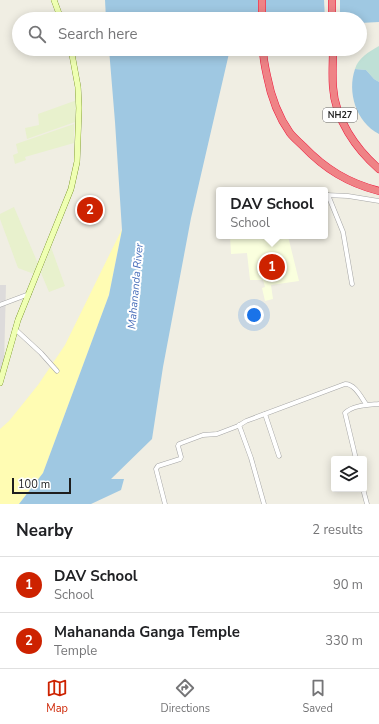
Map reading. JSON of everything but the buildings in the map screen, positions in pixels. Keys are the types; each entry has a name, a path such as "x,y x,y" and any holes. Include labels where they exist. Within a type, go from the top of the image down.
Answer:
{"highway":[{"path":"262,0 262,12"},
{"path":"332,0 332,12"},
{"path":"264,56 270,94 283,122 292,135 315,158 338,175 362,187 379,190"},
{"name":"NH27","path":"333,56 333,87 335,100 346,131 367,159 379,169"}],"main road":[{"path":"54,0 58,12"},
{"path":"0,383 15,329 71,189 76,169 79,98 77,79 72,56"}],"street":[{"path":"328,195 348,196 379,201"},
{"path":"328,199 343,232 352,284"},
{"path":"0,305 29,294"},
{"path":"15,329 41,353 57,371"},
{"path":"165,504 156,467 180,459 179,444 203,435 217,434 239,426 244,421 347,383 354,387 366,404"},
{"path":"355,456 344,414 347,411 366,404 379,404"},
{"path":"265,414 279,456"},
{"path":"239,426 252,462 264,504"},
{"path":"364,492 367,504"}],"shaded area":[{"path":"379,46 379,82 366,70 355,69 359,61 364,56 367,56 368,53"},
{"path":"77,100 75,122 27,139 25,128 39,125 38,114"},
{"path":"74,124 74,143 25,157 26,160 15,164 13,155 18,153 16,144"},
{"path":"14,207 39,266 34,274 18,268 0,219 0,214"},
{"path":"230,239 289,239 299,281 271,285 273,299 265,301 262,288 265,287 263,280 250,280 247,253 231,254"},
{"path":"51,247 65,286 49,292 41,273"},
{"path":"0,285 6,285 4,365 0,374"}],"sand":[{"path":"122,229 109,295 43,473 19,504 0,504 0,429 9,421 38,385 65,345"}],"water":[{"path":"105,0 324,0 325,12 106,12"},
{"path":"340,0 379,0 379,22 367,23 367,12 340,12"},
{"name":"Mahananda River","path":"110,56 228,56 191,218 163,367 152,439 111,479 124,479 121,490 91,504 19,504 43,473 109,295 122,230"},
{"path":"355,69 366,70 379,82 379,134 364,122 355,106 352,87"}],"place":[{"name":"Mahananda Ganga Temple","path":"90,210"},
{"name":"DAV School","path":"272,267"}]}
